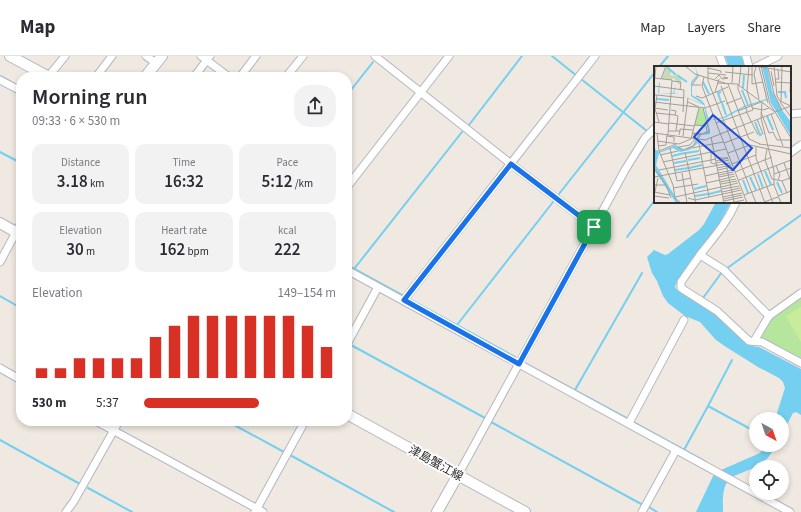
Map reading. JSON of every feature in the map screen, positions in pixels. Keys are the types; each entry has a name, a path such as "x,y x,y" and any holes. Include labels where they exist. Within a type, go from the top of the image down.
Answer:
{"main road":[{"path":"14,57 40,72"},
{"path":"149,72 159,60"},
{"path":"0,223 16,229"},
{"name":"津島蟹江線","path":"352,417 525,512"},
{"path":"437,512 458,475"}],"street":[{"path":"53,72 65,56"},
{"path":"100,72 112,56"},
{"path":"146,56 159,60"},
{"path":"244,72 256,56"},
{"path":"290,72 303,56"},
{"path":"375,56 511,164 594,227"},
{"path":"352,181 449,56"},
{"path":"405,298 595,56"},
{"path":"720,56 724,66"},
{"path":"746,56 750,66"},
{"path":"766,62 778,56"},
{"path":"197,72 206,57 223,72"},
{"path":"0,80 16,88"},
{"path":"791,114 801,113"},
{"path":"458,475 636,152 645,138 654,129"},
{"path":"791,152 801,146"},
{"path":"736,203 729,217 681,282 680,288 717,311 749,341 762,342 801,363"},
{"path":"0,262 16,235"},
{"path":"700,255 724,270 769,316"},
{"path":"352,273 378,287 405,298 519,364 790,512"},
{"path":"352,335 378,287"},
{"path":"754,341 769,316 801,293"},
{"path":"629,423 684,320"},
{"path":"0,368 16,377"},
{"path":"106,426 258,511 302,426"},
{"path":"66,512 74,501 116,426"},
{"path":"642,512 676,450"}],"green space":[{"path":"801,296 801,360 761,339 760,336 771,319"},
{"path":"801,307 801,342 786,316"}],"water":[{"path":"725,56 741,56 746,66 729,66"},
{"path":"715,203 730,203 718,226 685,269 675,286 676,289 709,309 723,320 747,344 759,347 801,369 801,415 796,412 793,413 789,421 789,412 777,412 785,388 783,382 779,378 758,367 716,340 700,322 685,316 668,303 663,296 652,273 647,257 654,250 665,255 668,254 699,230"},
{"path":"772,452 766,460 749,460 749,470 730,479 725,487 723,512 696,512 713,476 721,470 760,453"}],"waterway":[{"path":"469,125 522,56"},
{"path":"552,56 577,76"},
{"path":"660,66 668,56"},
{"path":"352,89 373,62"},
{"path":"559,194 654,73"},
{"path":"0,76 11,82"},
{"path":"581,79 647,131"},
{"path":"354,269 462,132"},
{"path":"0,152 16,160"},
{"path":"627,237 654,201"},
{"path":"457,325 553,202"},
{"path":"726,269 801,215"},
{"path":"352,268 515,357"},
{"path":"703,298 722,272"},
{"path":"575,390 642,273"},
{"path":"0,296 16,305"},
{"path":"352,346 485,418"},
{"path":"684,450 732,360"},
{"path":"526,364 628,419"},
{"path":"708,406 749,428"},
{"path":"491,422 643,505"},
{"path":"633,422 706,462"},
{"path":"236,426 284,452"},
{"path":"0,440 80,484"},
{"path":"290,455 394,512"},
{"path":"88,488 132,512"},
{"path":"649,507 657,512"}],"route":[{"path":"511,164 594,227 519,364 404,300 511,164"}]}
